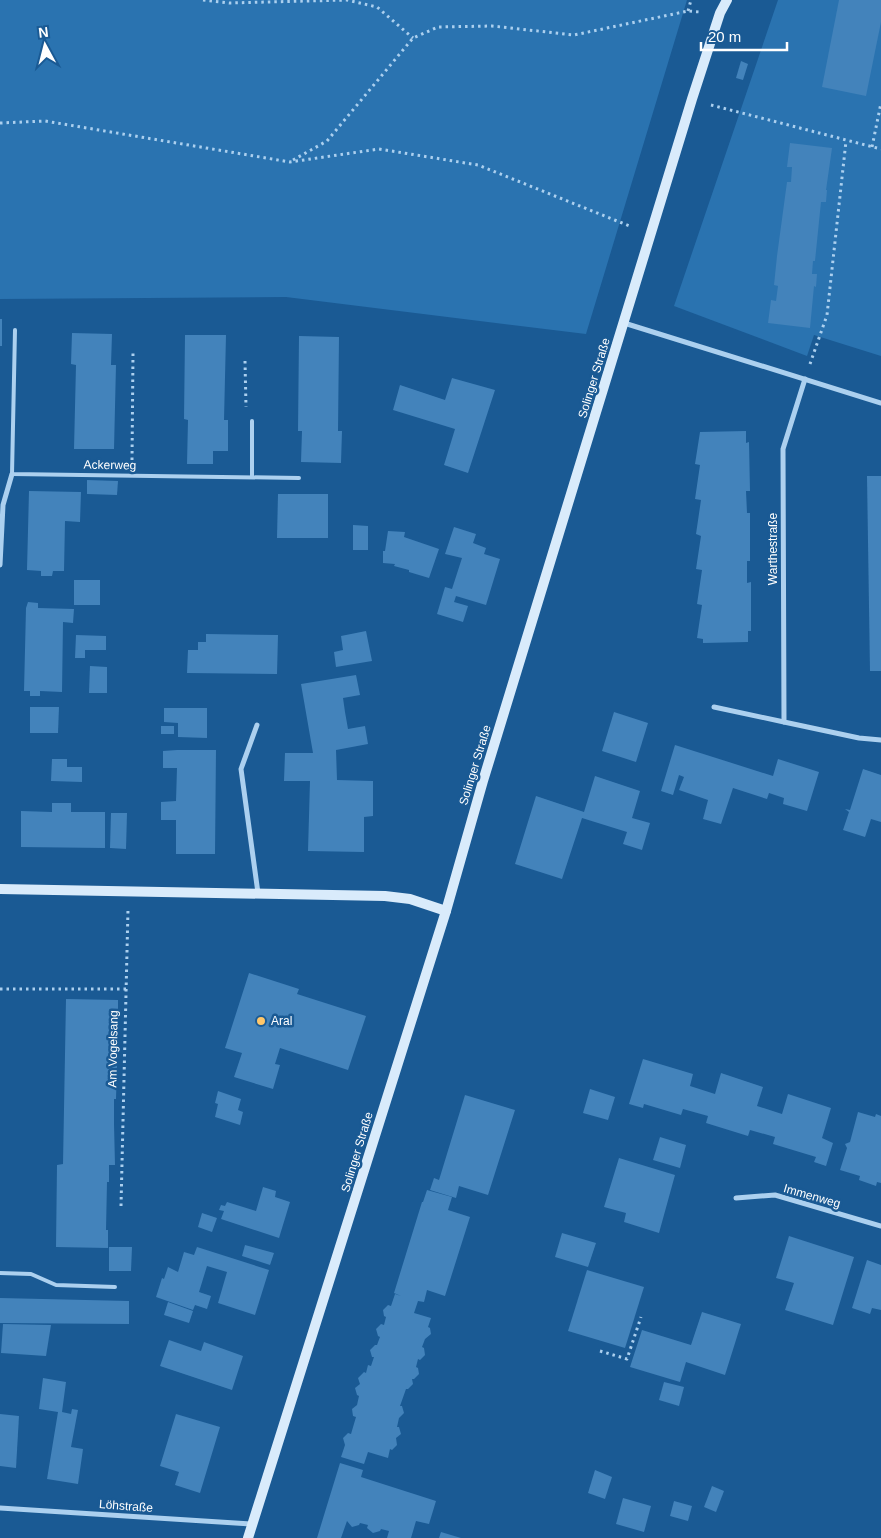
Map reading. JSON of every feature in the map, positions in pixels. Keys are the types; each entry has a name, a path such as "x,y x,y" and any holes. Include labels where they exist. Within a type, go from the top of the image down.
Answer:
{"main road":[{"name":"Solinger Straße","path":"248,1538 446,911 489,762 692,100 720,13 727,0"},
{"path":"0,889 385,896 410,899 446,911"}],"street":[{"path":"624,323 881,403"},
{"name":"Warthestraße","path":"784,722 783,449 805,380"},
{"path":"0,565 3,505 12,474"},
{"path":"714,707 859,738 881,740"},
{"path":"257,725 241,769 258,893"},
{"name":"Immenweg","path":"736,1198 776,1195 881,1226"},
{"name":"Löhstraße","path":"0,1508 251,1524"}],"lane":[{"path":"12,474 15,330"},
{"path":"252,420 252,477"},
{"name":"Ackerweg","path":"12,474 300,478"},
{"path":"0,1273 31,1274 56,1285 115,1286"}],"path":[{"path":"203,0 229,3 347,0 377,7 413,38"},
{"path":"688,11 691,0"},
{"path":"290,162 327,141 413,38 438,27 492,26 574,35 688,11 720,13"},
{"path":"692,100 881,149"},
{"path":"872,147 881,103"},
{"path":"729,110 730,104"},
{"path":"0,123 45,121 290,162 379,149 478,165 651,234"},
{"path":"805,380 827,315 846,141"},
{"path":"132,475 133,353"},
{"path":"246,361 246,421 252,420"},
{"name":"Am Vogelsang","path":"122,1206 128,891"},
{"path":"0,989 126,989"},
{"path":"600,1350 627,1359 641,1317"}],"shaded area":[{"path":"0,0 687,0 586,334 286,297 0,299"},
{"path":"778,0 881,0 881,356 814,335 807,356 674,306"}],"building":[{"path":"839,0 881,0 881,22 866,96 822,87"},
{"path":"741,61 748,64 743,80 736,78"},
{"path":"790,143 832,148 826,202 821,202 815,261 813,261 812,274 817,274 810,328 768,323 771,300 776,301 778,286 774,285 777,256 787,182 791,182 792,167 787,167"},
{"path":"0,319 2,319 2,346 0,346"},
{"path":"72,333 112,334 111,365 116,365 114,449 74,449 76,365 71,364"},
{"path":"185,335 226,335 224,420 228,420 228,451 213,451 213,464 187,464 188,420 184,419"},
{"path":"299,336 339,337 338,431 342,431 341,463 301,462 302,431 298,431"},
{"path":"452,378 495,390 468,473 444,465 455,429 393,410 400,385 445,400"},
{"path":"746,431 746,443 749,442 750,491 746,491 747,513 750,513 750,561 747,561 747,583 751,582 751,631 748,631 748,642 703,643 703,639 697,638 702,605 697,604 702,570 696,569 701,536 696,534 701,500 695,499 700,465 695,464 700,432"},
{"path":"867,476 881,476 881,671 870,671"},
{"path":"87,480 118,481 117,495 87,494"},
{"path":"29,491 81,492 80,522 65,521 64,571 53,571 52,576 41,576 41,571 27,570"},
{"path":"278,494 328,494 328,538 277,538"},
{"path":"353,525 368,526 368,550 353,550"},
{"path":"454,527 476,534 473,543 486,548 484,554 500,559 486,605 456,596 454,602 468,606 463,622 437,614 445,587 452,589 462,558 445,554"},
{"path":"388,531 405,532 404,537 439,549 429,578 394,566 395,564 383,563 383,551 385,551"},
{"path":"74,580 100,580 100,605 74,605"},
{"path":"28,602 38,603 38,608 74,609 73,623 63,622 62,692 40,691 40,696 30,696 30,691 24,691 26,608"},
{"path":"366,631 372,661 336,667 334,652 343,650 341,636"},
{"path":"206,634 278,635 277,674 187,673 188,650 198,650 198,642 206,642"},
{"path":"76,635 106,636 106,650 85,650 85,658 75,658"},
{"path":"90,666 107,667 107,693 89,693"},
{"path":"356,675 360,695 343,698 345,712 348,729 365,726 368,744 336,750 337,780 373,781 373,816 364,817 364,852 308,851 310,781 284,781 285,753 313,753 301,684"},
{"path":"30,707 59,707 58,733 30,733"},
{"path":"164,708 207,708 207,738 178,737 178,723 164,722"},
{"path":"614,712 648,723 636,762 602,751"},
{"path":"161,726 174,726 174,734 161,734"},
{"path":"675,745 773,776 778,759 819,772 807,811 783,804 784,798 769,793 767,799 733,788 721,824 703,819 708,800 679,790 684,777 679,775 673,795 661,791"},
{"path":"216,750 215,854 176,854 176,820 161,820 161,802 176,801 177,768 163,768 163,751"},
{"path":"52,759 67,759 67,767 82,767 82,782 51,781"},
{"path":"863,769 881,775 881,822 871,819 865,837 843,830 849,812 845,809 850,810"},
{"path":"595,776 640,791 632,818 650,823 642,850 623,844 627,832 582,818 562,879 515,864 536,796 584,812"},
{"path":"52,803 71,803 71,812 105,812 105,848 21,847 21,811 52,812"},
{"path":"111,813 127,813 126,849 110,848"},
{"path":"249,973 299,989 297,994 366,1016 348,1070 280,1048 275,1064 280,1065 273,1089 234,1077 242,1053 225,1048"},
{"path":"66,999 118,1000 118,1017 115,1017 115,1065 117,1065 116,1099 114,1099 115,1165 109,1165 109,1182 107,1182 106,1230 108,1230 108,1248 56,1247 57,1165 63,1164"},
{"path":"643,1059 693,1074 690,1086 715,1094 721,1073 763,1087 757,1106 782,1114 788,1094 831,1108 822,1138 833,1143 826,1166 814,1162 816,1157 773,1144 775,1137 750,1130 748,1136 706,1123 708,1116 683,1109 681,1115 644,1104 643,1108 629,1104"},
{"path":"590,1089 615,1097 608,1120 583,1113"},
{"path":"218,1091 241,1099 238,1110 243,1112 240,1125 215,1117 218,1104 215,1103"},
{"path":"465,1095 515,1110 488,1195 459,1186 456,1198 430,1190 434,1178 439,1180"},
{"path":"858,1112 875,1117 876,1114 881,1116 881,1183 877,1182 876,1186 859,1180 860,1176 840,1170 847,1148 845,1144 850,1142"},
{"path":"660,1137 686,1145 680,1168 653,1160"},
{"path":"619,1158 675,1175 659,1233 624,1222 626,1213 604,1207"},
{"path":"263,1187 276,1191 275,1197 290,1202 279,1238 221,1219 224,1211 219,1210 221,1205 225,1206 227,1202 256,1211"},
{"path":"427,1190 452,1197 448,1210 470,1217 445,1296 427,1290 424,1302 418,1301 414,1313 431,1318 428,1327 431,1334 425,1339 422,1347 424,1348 425,1355 420,1360 418,1359 416,1367 419,1374 412,1379 413,1384 406,1389 400,1406 402,1406 404,1413 399,1418 397,1427 399,1427 401,1434 396,1438 397,1445 392,1450 390,1449 388,1458 368,1452 364,1464 341,1457 345,1445 343,1438 348,1433 351,1434 356,1417 353,1416 352,1409 357,1405 359,1396 355,1388 360,1384 358,1378 364,1372 366,1373 368,1365 371,1366 374,1357 372,1357 370,1350 377,1345 380,1337 376,1329 381,1324 384,1325 386,1317 383,1310 388,1305 391,1306 395,1294 401,1296 394,1293"},
{"path":"202,1213 217,1218 212,1232 198,1227"},
{"path":"562,1233 596,1243 588,1267 555,1257"},
{"path":"789,1236 854,1257 833,1325 785,1310 794,1283 776,1278"},
{"path":"245,1245 274,1253 270,1265 242,1256"},
{"path":"109,1247 132,1247 131,1271 109,1271"},
{"path":"197,1247 269,1270 255,1315 218,1303 227,1272 207,1266 199,1292 211,1296 207,1309 195,1305 193,1310 156,1297 168,1267 178,1272 184,1252 194,1255"},
{"path":"867,1260 881,1265 881,1310 872,1308 870,1314 852,1308"},
{"path":"587,1270 644,1287 625,1348 568,1331"},
{"path":"0,1298 129,1301 129,1324 0,1323"},
{"path":"168,1302 193,1311 189,1323 164,1315"},
{"path":"702,1312 741,1324 725,1375 686,1362 680,1382 630,1367 642,1330 691,1345"},
{"path":"3,1324 51,1325 46,1356 1,1353"},
{"path":"169,1340 201,1351 204,1342 243,1356 232,1390 160,1366"},
{"path":"43,1378 66,1382 62,1412 71,1414 72,1409 78,1410 71,1447 83,1449 78,1484 47,1479 58,1412 39,1409"},
{"path":"664,1382 684,1387 679,1406 659,1400"},
{"path":"0,1414 19,1416 16,1468 0,1466"},
{"path":"176,1414 220,1427 200,1493 175,1485 179,1472 160,1466"},
{"path":"340,1463 363,1470 361,1477 436,1501 429,1524 416,1521 411,1538 387,1538 389,1531 381,1529 373,1533 367,1528 368,1525 360,1523 352,1527 347,1521 341,1538 317,1538"},
{"path":"595,1470 612,1477 605,1499 588,1493"},
{"path":"712,1486 724,1491 716,1512 704,1507"},
{"path":"623,1498 651,1506 644,1532 616,1524"},
{"path":"674,1501 692,1506 688,1521 670,1516"},
{"path":"441,1532 461,1538 439,1538"}],"place":[{"name":"Aral","path":"261,1021"}]}
